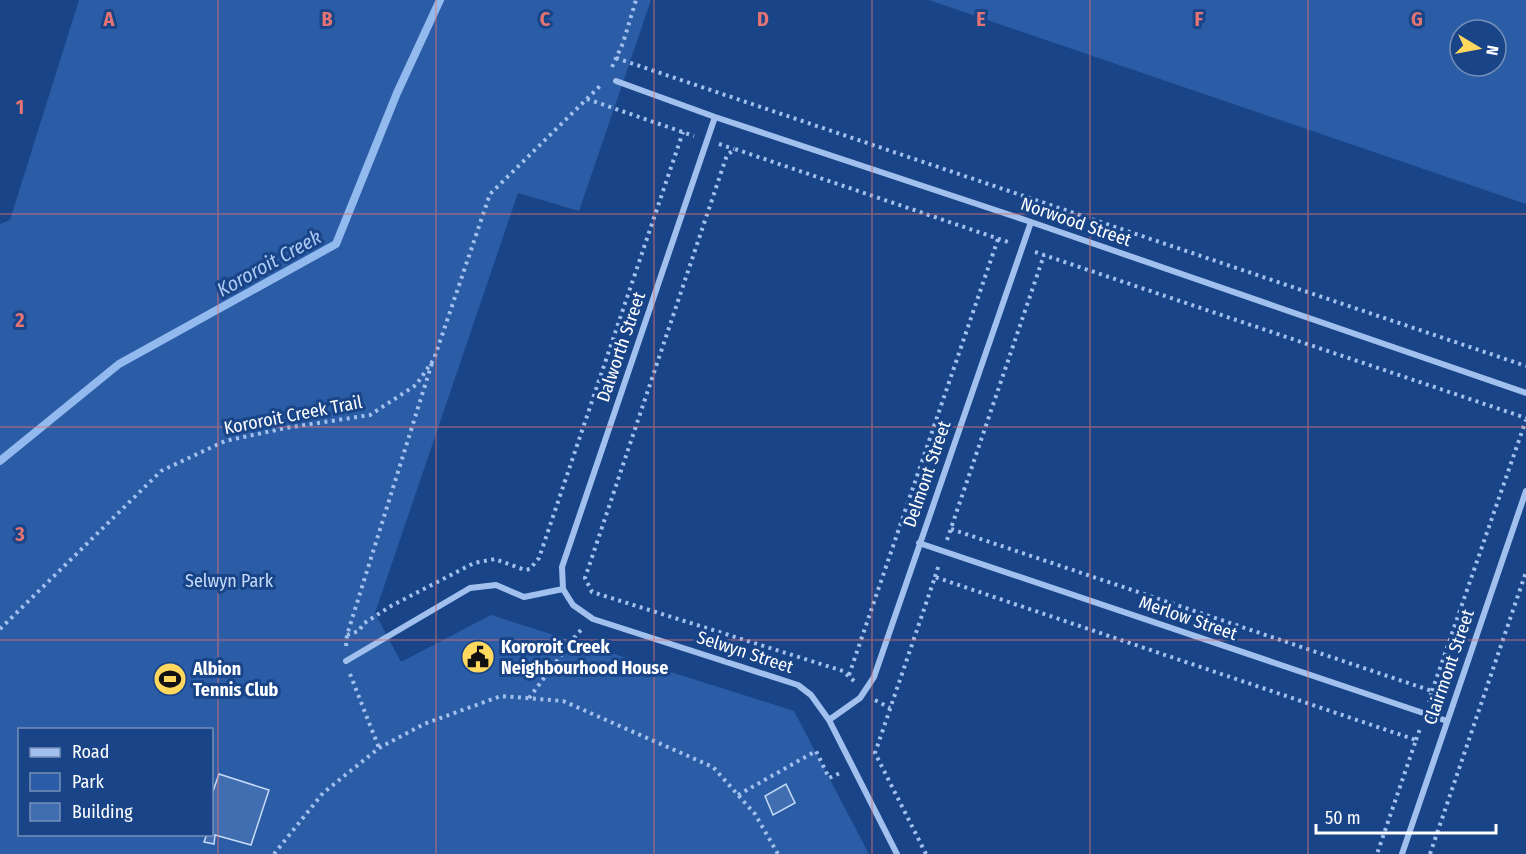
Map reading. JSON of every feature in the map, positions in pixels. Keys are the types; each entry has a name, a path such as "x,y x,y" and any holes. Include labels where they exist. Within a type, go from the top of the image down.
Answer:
{"street":[{"name":"Norwood Street","path":"616,81 715,117 1031,222 1526,393"},
{"name":"Dalworth Street","path":"563,589 562,567 715,117"},
{"name":"Delmont Street","path":"829,720 860,698 874,677 1031,222"},
{"name":"Clairmont Street","path":"1402,854 1526,491"},
{"name":"Merlow Street","path":"919,543 1447,721"},
{"path":"346,661 470,588 496,585 524,597 563,589"},
{"name":"Selwyn Street","path":"563,589 573,605 593,619 798,685 811,695 829,720 897,854"}],"path":[{"path":"611,68 623,43 636,0"},
{"path":"616,58 1526,366"},
{"name":"Kororoit Creek Trail","path":"0,629 161,471 225,441 286,428 370,415 416,385 434,359 490,194 606,78"},
{"path":"587,99 1526,419 1377,854"},
{"path":"347,635 359,631 363,624 391,606 474,563 495,559 525,570 535,564 543,547 683,132"},
{"path":"735,149 727,155 585,578 592,592 843,671 865,693 890,708"},
{"path":"849,675 998,239"},
{"path":"738,795 816,751 829,778 875,753 1044,255"},
{"path":"379,748 346,661 347,635 434,359"},
{"path":"951,529 1432,691"},
{"path":"1430,854 1526,572"},
{"path":"935,577 1416,740"},
{"path":"528,698 577,634 593,619"},
{"path":"274,854 323,793 379,748 424,724 501,696 563,701 713,767 755,814 778,854"},
{"path":"875,753 926,854"}],"green space":[{"name":"Selwyn Park","path":"79,0 651,0 579,211 518,193 375,613 401,662 491,615 794,711 869,854 0,854 0,224 10,220"},
{"path":"929,0 1526,0 1526,204"}],"building":[{"path":"219,774 269,790 251,845 215,835 214,844 204,842 206,836 213,836 213,791"},
{"path":"786,784 795,803 773,815 765,796"}],"waterway":[{"name":"Kororoit Creek","path":"0,461 119,364 336,244 397,93 440,0"}],"place":[{"name":"Kororoit Creek Neighbourhood House","path":"478,657"},
{"name":"Albion Tennis Club","path":"170,679"}]}
